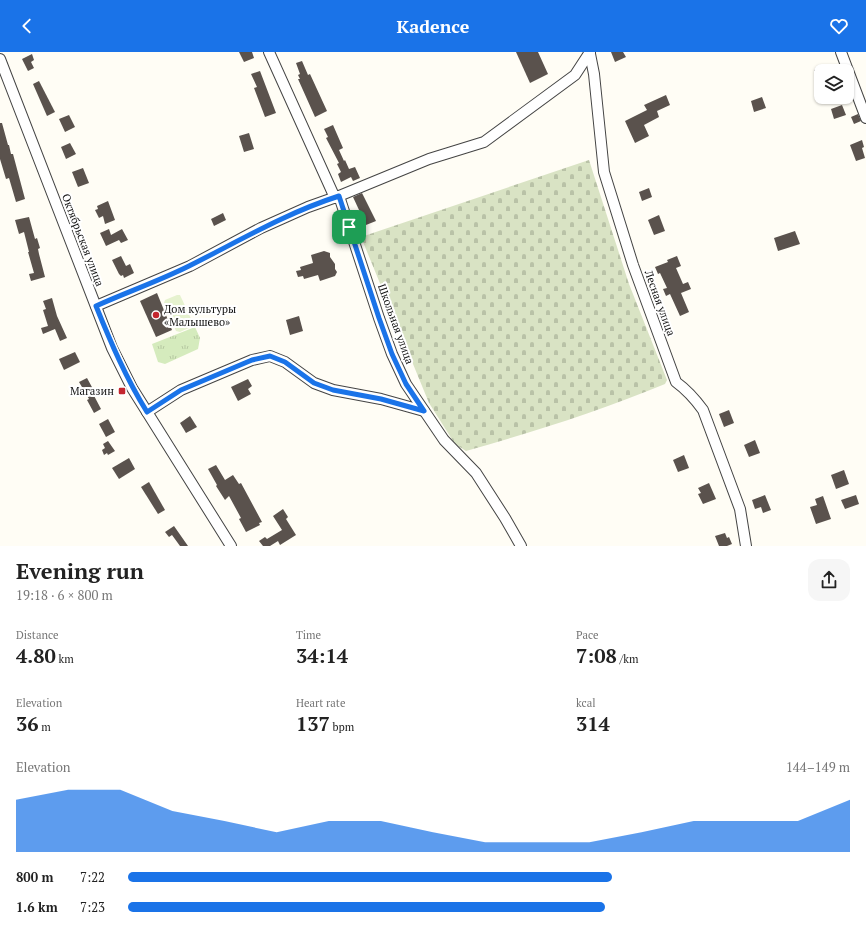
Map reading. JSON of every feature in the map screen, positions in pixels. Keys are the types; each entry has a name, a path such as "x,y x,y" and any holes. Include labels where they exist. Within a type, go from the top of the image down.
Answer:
{"street":[{"name":"Школьная улица","path":"269,52 337,197 392,354 406,384 444,440 476,473 521,546"},
{"path":"841,52 866,118"},
{"path":"96,306 190,266 261,228 308,207 337,197 429,158 484,142 575,76 590,53"},
{"name":"Лесная улица","path":"590,53 594,74 604,172 633,265 676,382 691,395 703,410 740,509 746,546"},
{"name":"Октябрьская улица","path":"0,60 112,348 132,388 231,546"},
{"path":"147,412 181,390 252,360 270,356 285,362 314,383 333,390 381,399 424,411"}],"green space":[{"path":"589,160 629,284 667,380 665,384 591,412 541,429 466,451 455,444 429,403 361,237"},
{"path":"180,295 193,323 191,327 180,332 176,331 164,303 165,300"},
{"path":"195,327 200,338 198,349 165,364 158,362 152,344"}],"building":[{"path":"239,52 252,52 254,58 244,62"},
{"path":"516,52 538,52 548,74 530,83"},
{"path":"611,52 623,52 626,57 615,62"},
{"path":"32,54 34,60 31,62 34,68 28,71 22,59"},
{"path":"302,61 308,75 310,74 327,111 315,117 298,79 300,79 298,75 300,74 296,63"},
{"path":"260,71 276,113 265,117 254,88 257,87 251,74"},
{"path":"39,81 55,112 47,116 33,84"},
{"path":"666,95 670,105 657,111 659,117 644,125 649,136 635,143 625,121 647,110 644,105"},
{"path":"762,97 766,108 754,112 751,101"},
{"path":"842,105 846,115 834,119 831,109"},
{"path":"858,114 861,121 854,124 851,117"},
{"path":"69,115 75,127 65,132 59,119"},
{"path":"0,123 2,123 11,154 13,154 25,199 16,202 9,178 6,179 0,159"},
{"path":"333,125 343,148 339,150 344,161 345,160 349,169 355,167 360,178 353,181 351,177 341,182 338,174 341,172 337,164 339,163 326,138 328,137 324,129"},
{"path":"249,133 254,149 244,152 239,136"},
{"path":"862,140 864,147 862,148 865,158 856,161 850,145"},
{"path":"70,143 76,154 66,159 61,147"},
{"path":"83,168 89,183 78,187 72,172"},
{"path":"649,188 652,197 642,201 639,192"},
{"path":"362,193 376,221 366,225 353,197"},
{"path":"108,201 115,220 105,224 103,216 99,218 95,210 98,209 97,206"},
{"path":"223,213 226,220 214,226 211,219"},
{"path":"659,215 665,231 654,235 648,220"},
{"path":"29,217 35,239 37,238 40,248 38,249 45,277 31,281 29,274 34,273 24,232 19,234 15,220"},
{"path":"109,229 111,235 122,229 128,240 121,243 119,240 106,246 100,233"},
{"path":"795,231 800,244 778,251 774,238"},
{"path":"324,251 330,253 330,257 335,264 335,269 337,272 335,276 320,281 318,275 304,279 303,276 298,277 296,271 301,270 300,267 313,263 311,255"},
{"path":"121,256 126,266 130,264 134,273 124,278 123,275 121,276 119,274 112,260"},
{"path":"677,256 681,266 676,268 683,284 688,282 691,289 681,293 689,312 680,316 670,294 666,296 663,289 667,288 660,273 658,274 655,267 668,262 667,260"},
{"name":"Дом культуры «Малышево»","path":"157,293 172,330 156,337 140,301"},
{"path":"52,298 57,316 67,338 60,341 55,329 43,334 41,328 48,326 43,310 46,309 43,301"},
{"path":"299,316 303,331 290,335 286,320"},
{"path":"75,352 80,362 64,370 59,359"},
{"path":"87,378 93,389 91,390 101,409 94,413 87,400 89,399 79,382"},
{"path":"248,379 252,386 248,389 251,394 238,401 231,387"},
{"path":"729,410 734,423 724,427 719,414"},
{"path":"190,416 197,427 186,433 180,423"},
{"path":"108,419 115,432 106,437 99,424"},
{"path":"755,440 760,453 749,457 744,445"},
{"path":"108,441 115,451 108,455 107,453 104,455 102,450 105,448 103,444"},
{"path":"684,455 689,468 678,472 673,460"},
{"path":"129,458 135,469 119,479 112,468"},
{"path":"216,465 225,480 233,475 239,484 241,483 262,522 259,523 260,525 246,532 239,519 241,518 229,496 225,500 208,469"},
{"path":"844,470 849,484 836,489 831,475"},
{"path":"149,482 165,510 158,514 141,487"},
{"path":"709,483 716,499 703,504 698,494 701,493 698,488"},
{"path":"765,495 771,510 763,513 761,507 755,509 752,500"},
{"path":"856,495 859,504 845,509 841,500"},
{"path":"823,496 831,519 816,524 810,507 817,505 815,499"},
{"path":"283,509 288,517 286,519 296,535 280,545 278,541 270,546 263,546 259,541 265,537 267,539 282,530 273,516"},
{"path":"174,526 188,546 180,546 172,535 169,537 165,532"},
{"path":"725,533 727,538 729,537 732,544 727,546 719,546 715,536"}],"place":[{"name":"Дом культуры «Малышево»","path":"156,315"},
{"name":"Магазин","path":"122,391"}],"route":[{"path":"339,196 349,227 392,354 406,384 424,411 381,399 333,390 314,383 285,362 270,356 252,360 181,390 147,412 132,388 112,348 96,306 190,266 261,228 308,207 339,196"}]}
